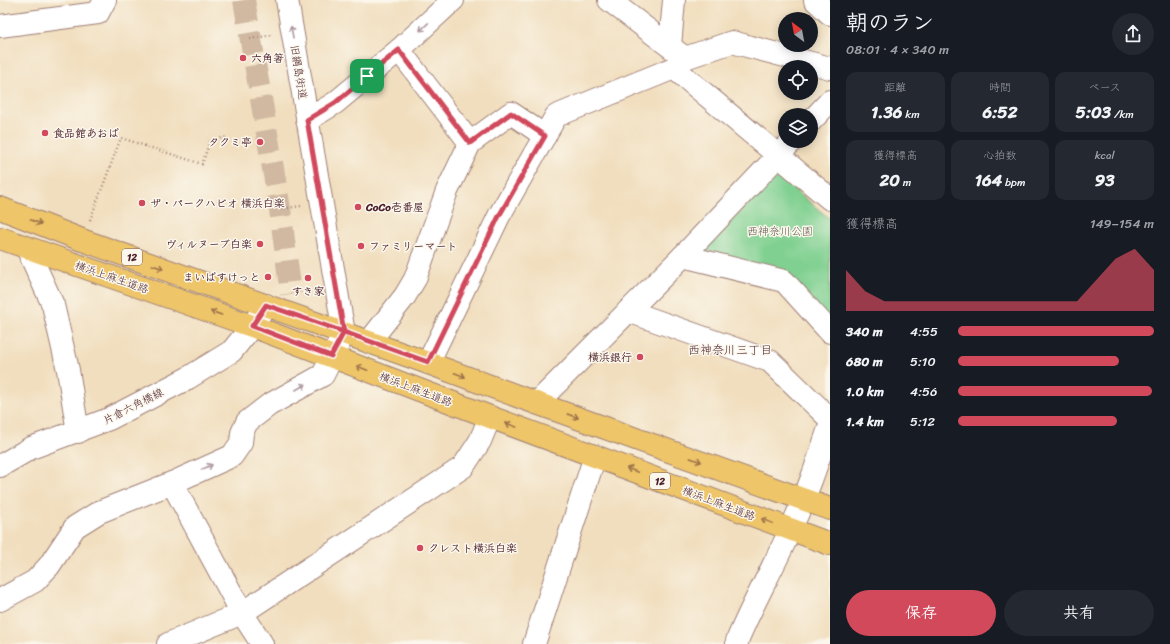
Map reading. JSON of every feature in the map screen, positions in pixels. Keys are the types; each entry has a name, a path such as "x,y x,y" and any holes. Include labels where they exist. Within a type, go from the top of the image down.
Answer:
{"main road":[{"name":"12","path":"0,208 82,240 428,362 830,509"},
{"name":"横浜上麻生道路","path":"0,238 252,326 830,544"}],"street":[{"path":"0,26 98,13 105,0"},
{"name":"旧綱島街道","path":"287,0 344,332"},
{"path":"307,120 335,103 399,50 453,0"},
{"path":"609,0 778,142"},
{"path":"674,0 676,57"},
{"path":"815,0 830,14"},
{"path":"428,362 499,216 556,116 676,57 732,42 830,68"},
{"path":"399,50 470,143"},
{"path":"818,114 830,101"},
{"path":"369,342 405,296 415,279 447,191 470,143 511,113 545,136"},
{"path":"537,403 683,256 785,148 830,199"},
{"path":"27,248 53,305 68,370 78,432"},
{"path":"683,256 784,281 830,332"},
{"name":"片倉六角橋線","path":"0,466 31,448 110,419 188,378 232,351 252,326 266,305"},
{"path":"628,311 770,361 830,419"},
{"path":"0,600 35,581 49,566 75,528 99,512 172,483 232,456 241,443 242,433 247,422 269,405 323,375 344,332"},
{"path":"168,644 242,613 463,467 480,441 490,417"},
{"path":"737,644 745,621 791,530 804,500 830,430"},
{"path":"534,644 595,456"},
{"path":"172,483 242,613 262,644"}],"path":[{"path":"90,222 121,138 202,164 210,141 227,137"}],"green space":[{"name":"西神奈川公園","path":"777,175 830,219 830,322 786,274 708,255 707,246"}],"tunnel":[{"path":"244,0 280,209 291,294"}],"place":[{"name":"六角箸","path":"243,58"},
{"name":"食品館あおば","path":"45,133"},
{"name":"タクミ亭","path":"260,142"},
{"name":"ザ・パークハビオ 横浜白楽","path":"142,203"},
{"name":"CoCo壱番屋","path":"358,207"},
{"name":"ヴィルヌーブ白楽","path":"260,244"},
{"name":"ファミリーマート","path":"361,246"},
{"name":"まいばすけっと","path":"268,277"},
{"name":"すき家","path":"308,278"},
{"name":"横浜銀行","path":"640,357"},
{"name":"クレスト横浜白楽","path":"420,548"}],"district":[{"name":"西神奈川三丁目","path":"730,350"}],"route":[{"path":"367,76 335,103 307,120 344,332 266,305 252,326 331,356 344,332 428,362 499,216 545,136 511,113 470,143 399,50 367,76"}]}
